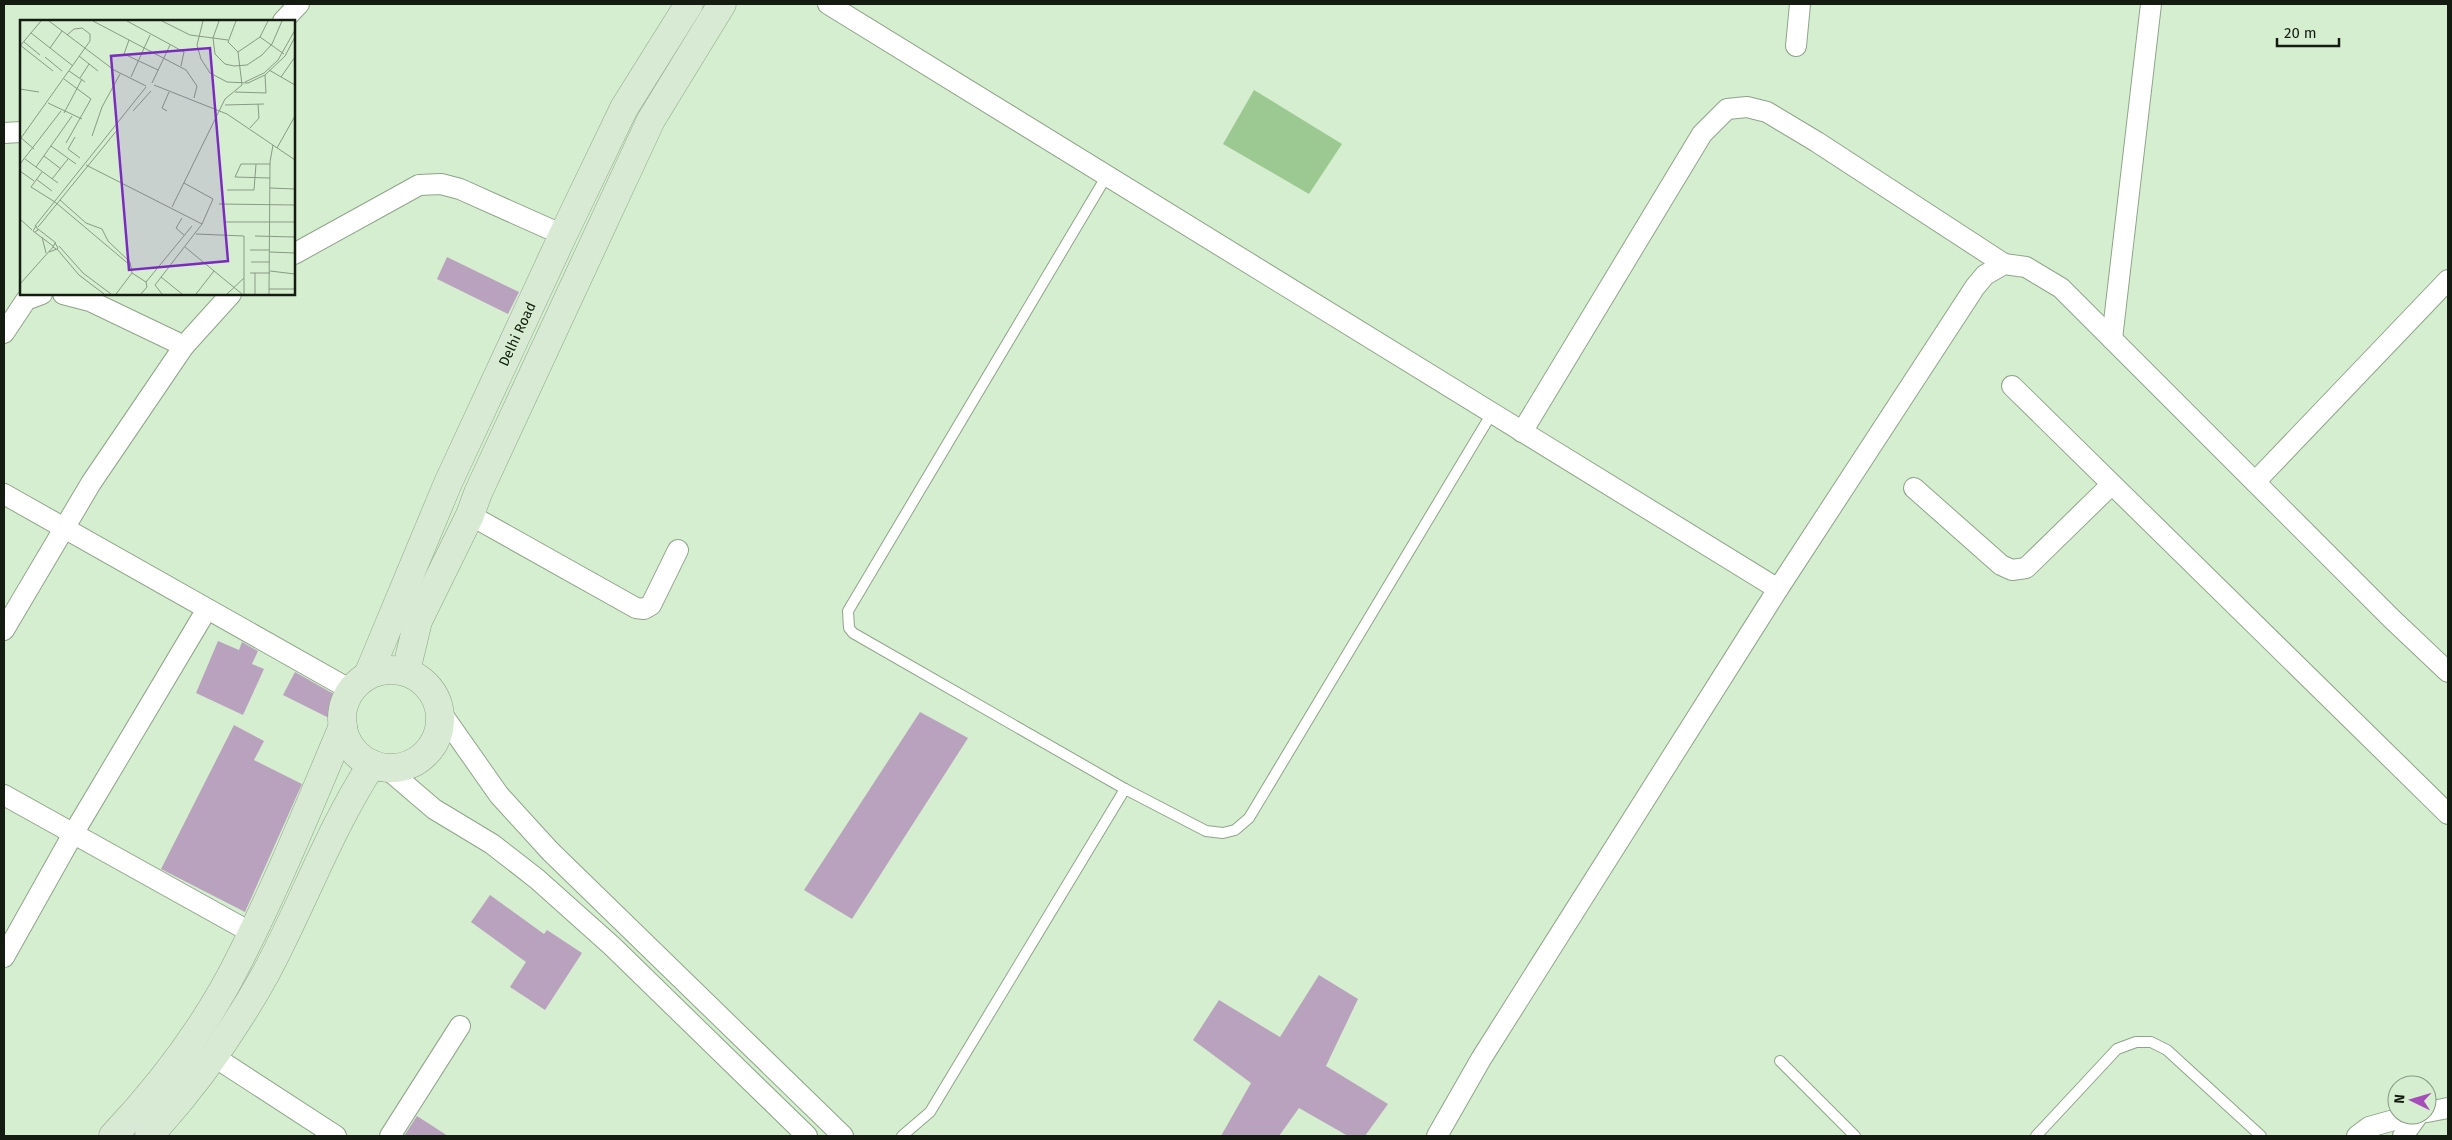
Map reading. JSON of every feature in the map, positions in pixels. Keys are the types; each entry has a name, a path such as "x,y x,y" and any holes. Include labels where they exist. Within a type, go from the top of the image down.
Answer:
{"main road":[{"name":"Delhi Road","path":"360,683 448,483 624,108 689,4"},
{"path":"406,671 418,621 470,514 651,120 722,4"},
{"path":"113,1136 142,1105 200,1026 240,960 343,726 344,704 360,683 381,670 406,671 426,683 434,694 440,711 436,740 426,753 407,764 379,766 361,757 349,743 343,726"},
{"path":"149,1136 213,1056 266,973 348,800 379,766"}],"street":[{"path":"284,20 299,4"},
{"path":"828,4 1106,177 1778,588"},
{"path":"1796,46 1800,4"},
{"path":"2112,338 2150,4"},
{"path":"1522,432 1702,134 1727,109 1747,107 1767,112 1817,142 2004,264 2026,268 2061,288 2392,619 2448,672"},
{"path":"4,133 20,132"},
{"path":"295,253 419,185 441,184 460,189 563,235"},
{"path":"1437,1136 1486,1050 1778,588 1975,287 1985,275 2004,264"},
{"path":"2255,482 2448,280"},
{"path":"4,333 26,300 39,295"},
{"path":"67,295 90,301 184,346"},
{"path":"4,630 91,483 184,346 230,295"},
{"path":"2012,386 2448,814"},
{"path":"1914,488 2001,565 2019,570 2026,568 2111,485"},
{"path":"4,494 207,609 360,683"},
{"path":"470,514 636,608 644,609 651,605 678,550"},
{"path":"4,957 73,834 207,609"},
{"path":"440,711 499,795 550,851 843,1136"},
{"path":"379,766 434,809 492,844 537,880 612,946 807,1136"},
{"path":"4,795 252,933"},
{"path":"390,1136 460,1026"},
{"path":"213,1056 336,1136"},
{"path":"2357,1136 2369,1127 2387,1122"},
{"path":"2403,1136 2411,1125"}],"lane":[{"path":"1106,177 848,611 847,617 853,634 1124,789 1206,831 1223,833 1235,830 1248,818 1492,413"},
{"path":"902,1136 930,1112 1124,789"},
{"path":"2036,1136 2117,1049 2136,1042 2150,1042 2167,1050 2261,1136"},
{"path":"1780,1061 1855,1136"}],"green space":[{"path":"1254,90 1342,144 1309,194 1223,144"}],"building":[{"path":"447,257 519,292 508,314 437,279"},
{"path":"218,641 239,650 242,642 258,651 252,664 264,669 243,715 196,693"},
{"path":"295,672 339,697 329,718 283,695"},
{"path":"920,712 968,738 852,919 804,890"},
{"path":"234,725 264,741 254,760 302,784 245,912 161,869"},
{"path":"490,895 544,934 547,930 582,953 545,1010 510,987 526,962 471,922"},
{"path":"1319,975 1358,999 1326,1066 1388,1104 1365,1136 1348,1136 1299,1108 1279,1136 1221,1136 1251,1083 1193,1040 1219,1000 1280,1037"},
{"path":"417,1116 448,1136 404,1136"}]}
